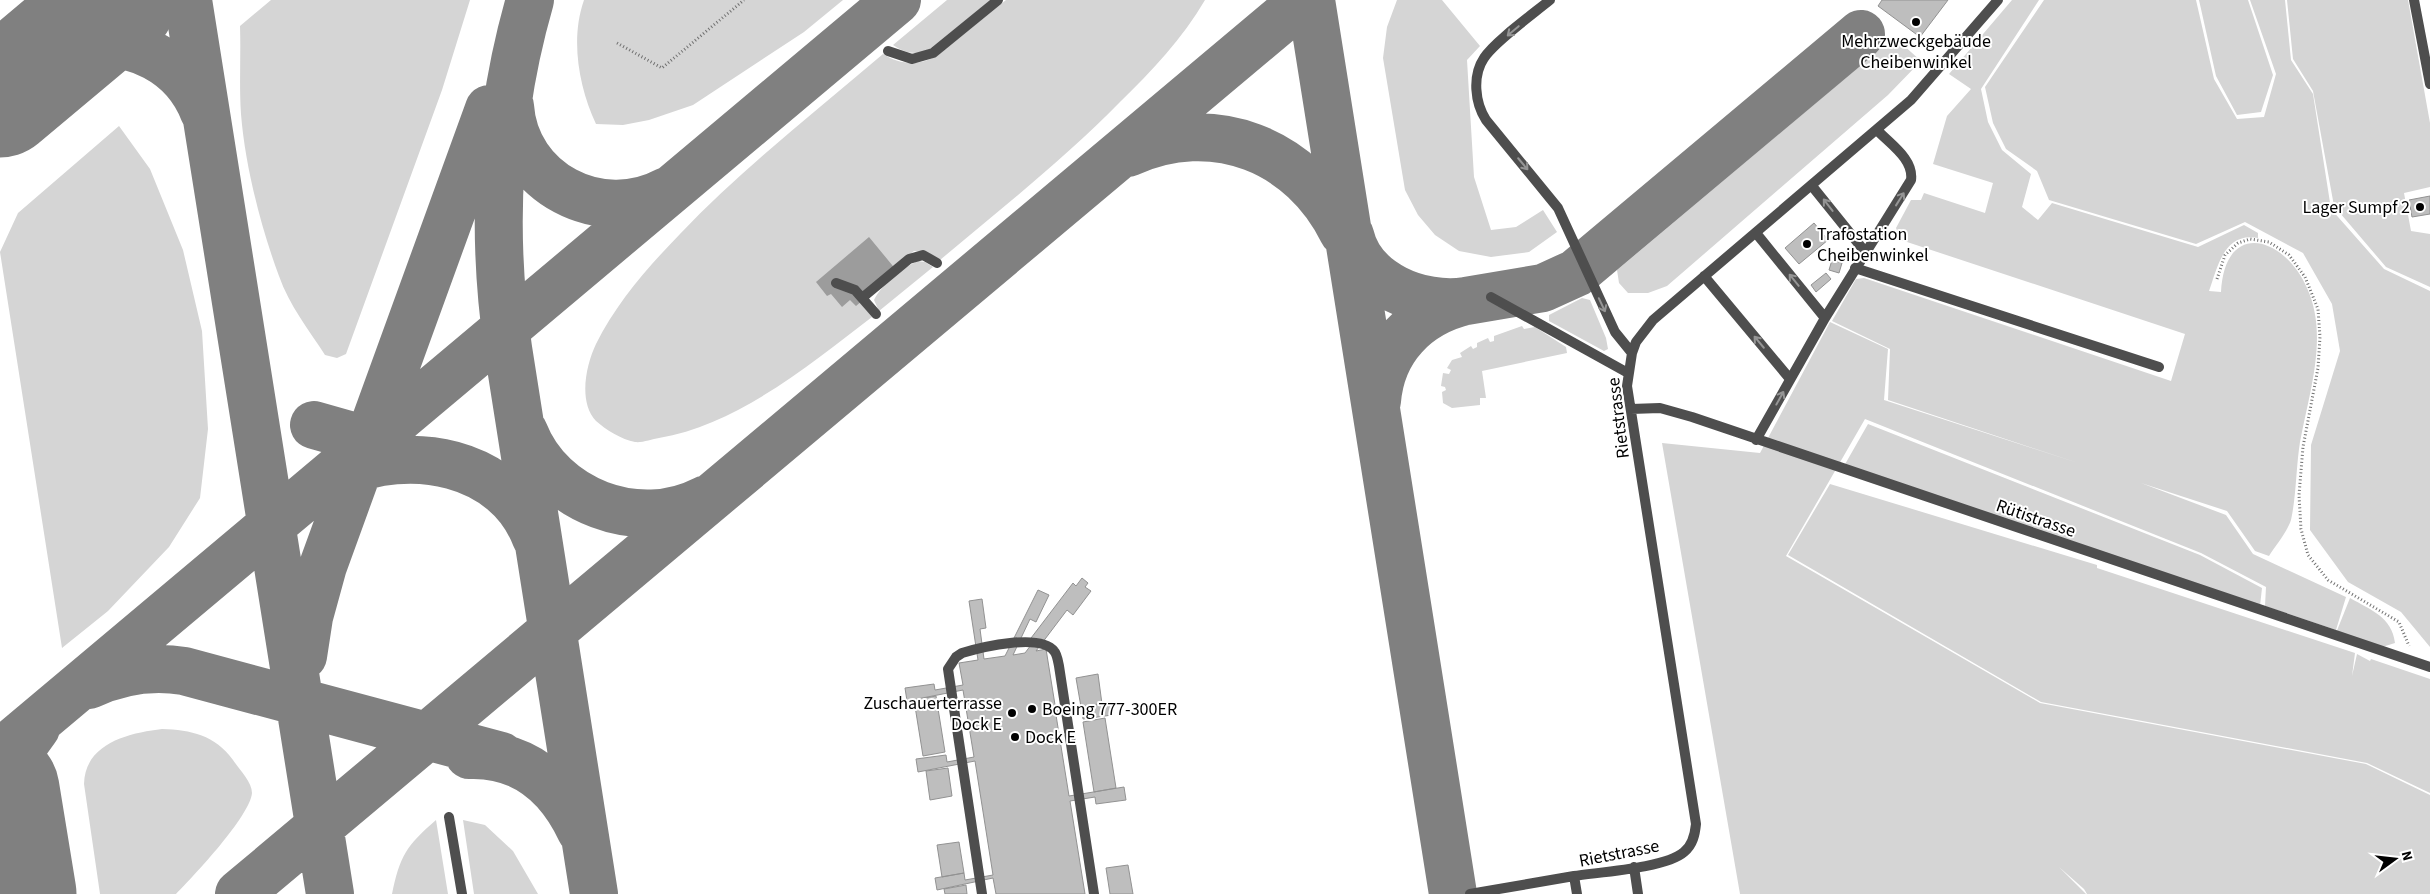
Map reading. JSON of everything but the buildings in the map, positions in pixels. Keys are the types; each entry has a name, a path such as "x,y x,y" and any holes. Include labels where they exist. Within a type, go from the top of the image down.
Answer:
{"lane":[{"path":"888,51 912,59 933,53 998,0"},
{"path":"1550,0 1484,58 1477,74 1479,107 1486,120 1558,208 1615,332 1632,353"},
{"name":"Rietstrasse","path":"1577,894 1574,876 1662,863 1684,853 1694,836 1696,824 1631,409 1628,373 1636,342 1653,320 1911,100 1998,0"},
{"path":"2414,0 2430,84"},
{"path":"1756,440 1825,318 1909,184 1912,175 1907,160 1877,130"},
{"path":"1812,186 1866,253"},
{"path":"1756,233 1825,318"},
{"path":"862,298 909,260 923,255 936,263"},
{"path":"1855,268 2159,367"},
{"path":"1704,276 1790,379"},
{"path":"836,283 855,290 876,314"},
{"path":"1491,297 1628,373"},
{"name":"Rütistrasse","path":"1631,409 1660,408 1692,417 2430,668"},
{"path":"982,894 948,669 956,657 962,653 1028,641 1043,643 1054,651 1059,666 1094,894"},
{"path":"449,817 462,894"},
{"path":"1634,867 1638,894"},
{"path":"1470,894 1574,876"}],"path":[{"path":"617,43 662,68 744,0"},
{"path":"2218,279 2225,255 2238,243 2250,239 2269,242 2289,255 2305,277 2318,310 2320,337 2318,368 2303,447 2300,495 2301,529 2308,556 2328,580 2399,622 2410,646 2409,660"}],"shaded area":[{"path":"271,0 470,0 442,90 346,354 337,358 325,355 283,287 260,217 246,154 240,103 240,26"},
{"path":"584,0 843,0 804,32 693,105 649,120 623,125 596,124 585,95 578,63 577,47 580,15"},
{"path":"947,0 991,0 926,52 909,52 893,45"},
{"path":"1006,0 1205,0 1187,28 1155,67 1077,144 940,260 927,252 914,251 856,298 872,317 798,373 745,406 717,420 688,431 659,438 641,442 630,441 614,434 596,421 590,413 585,394 589,362 596,344 623,299 656,259 680,234 753,164 883,54 896,60 910,63 916,63 937,56"},
{"path":"1397,0 1442,0 1480,46 1467,60 1474,177 1491,230 1516,227 1543,210 1557,232 1529,252 1491,257 1459,251 1435,235 1418,215 1405,190 1383,58 1387,27"},
{"path":"2012,0 2039,0 1981,89 1988,122 2002,150 2031,174 2022,207 2038,220 2052,203 2198,247 2244,225 2258,233 2258,238 2237,240 2230,246 2219,262 2209,291 2221,292 2225,269 2233,253 2244,245 2257,243 2271,247 2284,256 2297,270 2307,288 2314,307 2317,327 2315,368 2299,449 2291,520 2269,556 2255,551 2227,511 2141,483 2226,515 2253,554 2346,597 2336,630 2265,606 2266,587 2201,553 1865,419 1786,556 2040,703 2366,764 2430,795 2430,894 2087,894 2084,889 2059,867 2086,894 1740,894 1662,443 1760,453 1830,322 1888,349 1884,400 2081,464 1888,400 1890,349 1832,321 1856,279 1864,278 2171,381 2185,334 1901,240 1896,228 1911,200 1921,200 1924,193 1985,213 1993,183 1933,164 1947,116 1971,89 1949,74"},
{"path":"2044,0 2196,0 2214,79 2237,119 2264,117 2276,74 2250,0 2285,0 2291,60 2313,94 2331,209 2384,269 2430,291 2430,647 2401,612 2348,582 2310,530 2311,445 2340,351 2332,304 2303,253 2245,222 2196,244 2049,200 2037,171 2006,149 1993,123 1985,87"},
{"path":"2199,0 2248,0 2273,75 2261,112 2237,115 2216,76"},
{"path":"2287,0 2408,0 2430,123 2430,187 2404,193 2411,231 2430,234 2430,287 2386,267 2334,206 2313,91 2293,59"},
{"path":"1901,43 1921,61 1888,95 1667,286 1648,293 1628,293 1619,283 1617,270 1886,44"},
{"path":"119,126 150,169 183,250 202,331 208,429 200,498 169,547 108,611 62,648 0,252 18,213"},
{"path":"869,237 897,271 856,306 850,300 842,307 831,294 827,296 816,282"},
{"path":"918,261 925,262 933,267 879,311 874,300 882,288 899,272"},
{"path":"1582,298 1590,300 1606,338 1608,349 1604,351 1549,321 1549,315"},
{"path":"1522,326 1524,329 1535,327 1566,347 1567,353 1482,371 1486,398 1480,398 1480,405 1452,408 1443,403 1442,392 1446,390 1445,387 1441,386 1443,373 1449,374 1451,370 1447,368 1452,360 1462,357 1460,353 1471,346 1473,349 1477,347 1477,343 1488,338 1490,342 1494,341 1494,336"},
{"path":"1868,424 2200,555 2262,588 2260,606 1844,466"},
{"path":"1830,484 2097,565 2097,568 2355,653 2352,676 2357,654 2370,661 2371,659 2430,679 2430,793 2367,763 2041,702 1788,555"},
{"path":"2350,598 2385,620 2390,627 2395,643 2379,648 2336,633"},
{"path":"162,729 192,733 210,739 218,745 233,760 250,784 252,793 249,803 242,816 220,845 176,894 100,894 84,784 86,770 100,750 111,743 123,737"},
{"path":"436,820 448,894 392,894 398,870 406,852 418,837"},
{"path":"463,820 485,825 513,851 538,894 474,894"}],"taxiway":[{"path":"188,0 330,894"},
{"path":"530,0 510,86 500,173 499,217 503,304 508,348 594,894"},
{"path":"0,753 897,0"},
{"path":"239,894 1304,0"},
{"path":"1311,0 1453,894"},
{"path":"1466,301 1543,288 1576,273 1861,34"},
{"path":"36,68 64,53 82,47 101,44 120,45 138,49 155,57 184,79 204,112"},
{"path":"0,105 37,67"},
{"path":"510,106 515,133 527,157 544,176 565,191 589,200 615,204 641,201 667,191"},
{"path":"303,656 309,617 323,566 489,109"},
{"path":"1128,153 1160,142 1192,137 1223,139 1252,147 1280,161 1304,180 1326,203 1343,232"},
{"path":"1350,235 1356,252 1366,267 1395,289 1430,301 1466,301 1432,314 1404,336 1386,365 1380,382 1377,401"},
{"path":"314,425 395,448"},
{"path":"524,432 537,456 554,477 575,493 599,505 625,512 652,513 678,510 704,500"},
{"path":"340,475 367,465 395,460 424,460 453,465 479,475 503,491 522,512 536,538"},
{"path":"89,685 112,676 136,671 160,669 184,671 501,756"},
{"path":"7,832 5,803 10,777 20,752 36,728"},
{"path":"469,755 506,759 537,775 562,799 581,831"}],"runway":[{"path":"0,98 117,0"},
{"path":"0,790 17,894"}],"place":[{"name":"Mehrzweckgebäude Cheibenwinkel","path":"1916,22"},
{"name":"Lager Sumpf 2","path":"2420,207"},
{"name":"Trafostation Cheibenwinkel","path":"1807,244"},
{"name":"Boeing 777-300ER","path":"1032,709"},
{"name":"Zuschauerterrasse Dock E","path":"1012,713"},
{"name":"Dock E","path":"1015,737"}]}
